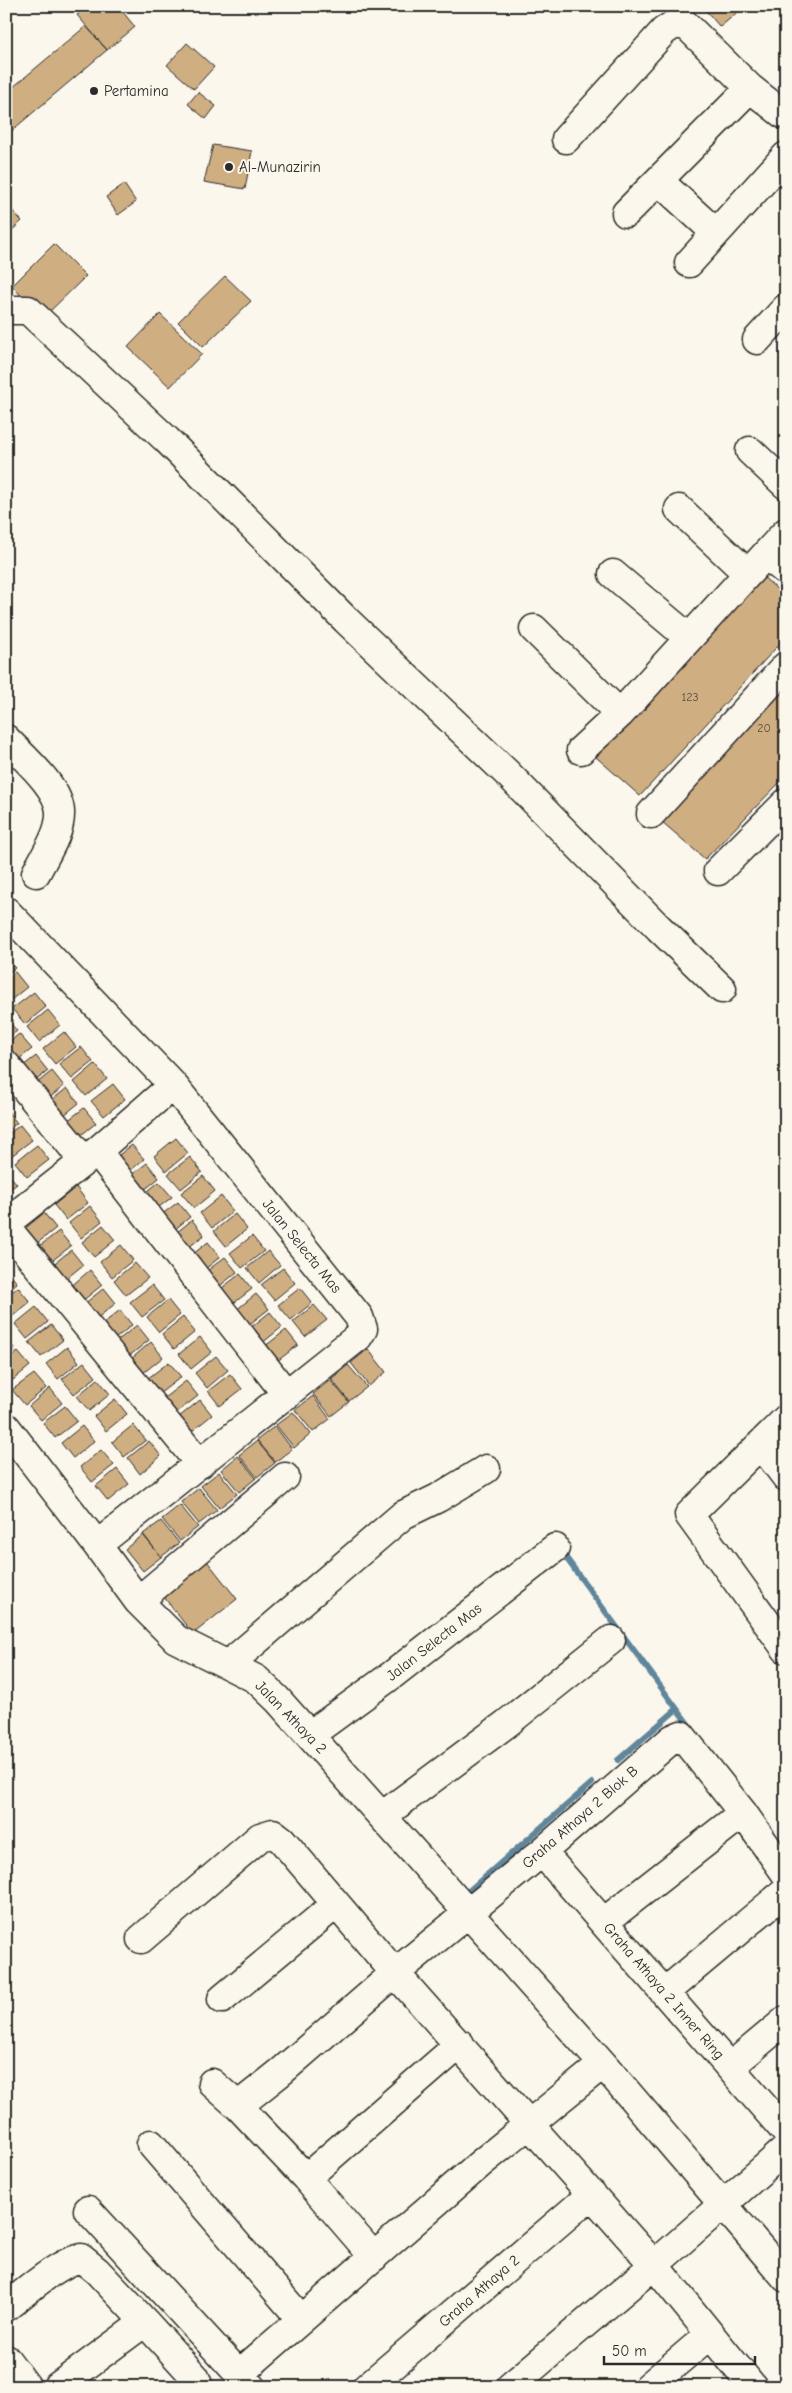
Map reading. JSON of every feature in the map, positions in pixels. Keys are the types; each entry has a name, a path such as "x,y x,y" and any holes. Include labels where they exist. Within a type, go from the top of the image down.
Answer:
{"street":[{"path":"566,139 664,31 673,25 685,24 750,88 785,113"},
{"path":"626,213 750,88"},
{"path":"689,263 786,156"},
{"path":"659,181 716,233"},
{"path":"756,340 786,308"},
{"path":"6,310 28,310 159,433 346,620 508,774 652,922 722,989"},
{"path":"750,451 786,485"},
{"path":"679,509 747,573"},
{"path":"581,750 620,714 747,573 776,563 786,532"},
{"path":"613,574 689,638"},
{"path":"534,629 620,714"},
{"path":"651,814 786,666"},
{"path":"6,739 54,791 60,812 54,836 36,873"},
{"path":"718,871 786,803"},
{"name":"Jalan Selecta Mas","path":"6,911 173,1085 363,1323 363,1329 358,1337 97,1545"},
{"path":"6,1065 91,1156 287,1395"},
{"path":"6,1223 91,1156 173,1085"},
{"path":"6,1227 200,1464"},
{"path":"786,1419 689,1515 786,1649"},
{"name":"Jalan Athaya 2","path":"6,1427 138,1601 176,1639 206,1656 229,1664 256,1680 311,1734 467,1912"},
{"path":"761,1444 786,1477"},
{"path":"229,1664 403,1516 438,1498 486,1469"},
{"path":"138,1601 285,1478"},
{"name":"Jalan Selecta Mas","path":"311,1734 555,1548"},
{"path":"382,1816 506,1724 611,1640"},
{"name":"Graha Athaya 2 Blok B","path":"238,2106 282,2071 395,1972 542,1852 677,1736 682,1736 743,1813"},
{"path":"604,1922 743,1813 786,1874"},
{"path":"141,1939 260,1837 267,1833 273,1833 282,1840 395,1972 592,2194 753,2387"},
{"name":"Graha Athaya 2 Inner Ring","path":"542,1852 786,2132"},
{"path":"665,1992 786,1891"},
{"path":"222,1999 336,1904"},
{"path":"467,1912 603,2064 786,2278"},
{"path":"730,2067 786,2020"},
{"path":"306,2178 460,2044"},
{"path":"88,2210 245,2380 301,2319 529,2123 603,2064"},
{"path":"212,2082 238,2106 306,2178 374,2257"},
{"path":"151,2144 301,2319"},
{"path":"510,2387 654,2266 722,2203 786,2149"},
{"name":"Graha Athaya 2","path":"367,2387 592,2194"},
{"path":"6,2307 58,2269 73,2260 81,2258 97,2270 145,2322 195,2377 199,2387"},
{"path":"57,2387 145,2322"},
{"path":"648,2387 709,2335"},
{"path":"6,2359 26,2387"}],"building":[{"path":"88,6 118,6 135,27 107,50 77,15"},
{"path":"702,6 745,6 720,27"},
{"path":"86,26 107,50 9,133 6,130 6,93"},
{"path":"187,43 214,67 194,89 167,65"},
{"path":"198,92 216,106 206,119 188,104"},
{"name":"Al-Munazirin","path":"213,145 252,151 245,189 204,182"},
{"path":"124,184 136,202 118,215 106,197"},
{"path":"6,204 22,221 6,236"},
{"path":"54,244 86,276 43,318 12,286"},
{"path":"225,276 251,301 203,347 178,322"},
{"path":"160,314 202,354 170,387 128,347"},
{"path":"760,574 786,597 786,637 640,796 596,757"},
{"path":"786,679 786,776 705,859 661,821"},
{"path":"6,958 15,968 6,975"},
{"path":"15,972 27,987 6,1004 6,979"},
{"path":"34,992 46,1007 25,1024 12,1009"},
{"path":"48,1010 60,1025 39,1042 27,1027"},
{"path":"6,1018 17,1031 6,1040"},
{"path":"64,1032 76,1047 55,1064 43,1049"},
{"path":"19,1034 32,1049 10,1066 6,1061 6,1045"},
{"path":"81,1047 93,1062 72,1079 59,1064"},
{"path":"36,1056 48,1071 26,1088 14,1073"},
{"path":"95,1064 107,1079 86,1096 74,1082"},
{"path":"52,1071 64,1086 43,1103 31,1088"},
{"path":"113,1084 125,1099 104,1116 91,1101"},
{"path":"67,1088 79,1103 58,1120 46,1105"},
{"path":"84,1108 96,1123 75,1140 62,1125"},
{"path":"6,1109 17,1123 6,1131"},
{"path":"20,1125 32,1140 10,1157 6,1152 6,1136"},
{"path":"176,1138 188,1153 166,1171 154,1156"},
{"path":"37,1145 49,1160 27,1177 15,1162"},
{"path":"132,1145 144,1159 123,1177 111,1161"},
{"path":"190,1157 202,1172 181,1189 168,1174"},
{"path":"147,1163 159,1178 138,1195 125,1180"},
{"path":"6,1171 17,1184 6,1192"},
{"path":"203,1176 215,1191 194,1208 181,1193"},
{"path":"159,1182 172,1197 150,1214 138,1199"},
{"path":"76,1187 88,1203 66,1220 54,1205"},
{"path":"221,1196 233,1211 212,1228 200,1213"},
{"path":"178,1202 190,1217 169,1234 156,1219"},
{"path":"90,1206 102,1221 81,1238 69,1223"},
{"path":"44,1213 56,1228 35,1245 23,1230"},
{"path":"235,1214 247,1229 226,1246 214,1231"},
{"path":"192,1220 204,1235 183,1252 171,1237"},
{"path":"103,1225 115,1240 94,1257 82,1242"},
{"path":"59,1231 71,1246 49,1263 37,1248"},
{"path":"252,1236 264,1251 242,1268 230,1253"},
{"path":"208,1242 220,1257 199,1274 187,1259"},
{"path":"121,1245 133,1260 112,1277 100,1262"},
{"path":"71,1250 83,1265 62,1282 50,1267"},
{"path":"268,1251 280,1265 259,1283 247,1268"},
{"path":"225,1257 237,1272 216,1289 203,1274"},
{"path":"135,1263 148,1278 126,1295 114,1280"},
{"path":"283,1268 295,1283 274,1300 261,1285"},
{"path":"6,1269 17,1283 6,1292"},
{"path":"90,1270 102,1285 81,1302 69,1288"},
{"path":"240,1274 252,1289 230,1306 218,1291"},
{"path":"152,1285 164,1300 142,1317 130,1302"},
{"path":"18,1287 30,1302 9,1319 6,1316 6,1297"},
{"path":"104,1288 116,1303 95,1320 83,1305"},
{"path":"300,1288 312,1303 291,1320 278,1305"},
{"path":"256,1294 269,1309 247,1326 235,1311"},
{"path":"168,1300 180,1315 159,1332 147,1317"},
{"path":"314,1305 327,1320 305,1337 293,1322"},
{"path":"36,1307 48,1322 27,1339 15,1324"},
{"path":"120,1310 132,1325 111,1342 99,1327"},
{"path":"270,1312 282,1327 261,1344 249,1329"},
{"path":"183,1317 195,1332 174,1349 162,1334"},
{"path":"51,1325 63,1340 41,1357 29,1342"},
{"path":"137,1325 149,1340 128,1357 116,1342"},
{"path":"286,1330 298,1345 276,1362 264,1347"},
{"path":"200,1337 212,1352 191,1369 179,1354"},
{"path":"6,1338 15,1349 6,1356"},
{"path":"151,1342 163,1357 142,1374 130,1360"},
{"path":"67,1347 79,1362 58,1379 46,1364"},
{"path":"368,1349 386,1372 369,1386 351,1363"},
{"path":"18,1352 30,1366 8,1384 6,1381 6,1361"},
{"path":"216,1356 228,1370 207,1388 195,1373"},
{"path":"84,1362 96,1377 74,1394 62,1379"},
{"path":"169,1362 181,1377 159,1394 147,1379"},
{"path":"348,1365 367,1387 349,1401 331,1379"},
{"path":"34,1374 46,1388 25,1405 12,1390"},
{"path":"230,1374 242,1389 220,1406 208,1391"},
{"path":"98,1379 110,1394 89,1411 77,1396"},
{"path":"330,1380 349,1402 331,1416 313,1394"},
{"path":"186,1381 198,1396 176,1413 164,1398"},
{"path":"50,1388 62,1403 41,1420 29,1406"},
{"path":"313,1396 330,1419 313,1432 295,1410"},
{"path":"115,1399 127,1414 106,1431 94,1416"},
{"path":"200,1400 212,1415 191,1432 179,1417"},
{"path":"65,1406 77,1421 55,1438 43,1423"},
{"path":"293,1412 311,1434 294,1448 276,1425"},
{"path":"133,1425 146,1440 124,1457 112,1442"},
{"path":"82,1426 94,1441 73,1458 61,1443"},
{"path":"275,1426 292,1449 275,1462 257,1440"},
{"path":"149,1441 161,1456 140,1474 128,1458"},
{"path":"257,1441 275,1463 257,1477 239,1455"},
{"path":"101,1450 114,1465 92,1482 80,1467"},
{"path":"238,1456 256,1478 239,1492 221,1470"},
{"path":"117,1469 129,1484 108,1501 96,1486"},
{"path":"219,1472 237,1494 219,1508 201,1486"},
{"path":"199,1488 217,1510 199,1524 181,1502"},
{"path":"180,1505 198,1527 180,1541 162,1519"},
{"path":"161,1521 179,1543 161,1557 143,1534"},
{"path":"143,1535 161,1557 143,1571 125,1549"},
{"path":"203,1556 237,1599 193,1634 159,1591"}],"waterway":[{"path":"561,1551 677,1709"},
{"path":"618,1760 677,1709 692,1729"},
{"path":"463,1896 592,1783"}],"place":[{"name":"Pertamina","path":"94,91"},
{"name":"Al-Munazirin","path":"229,167"}]}
